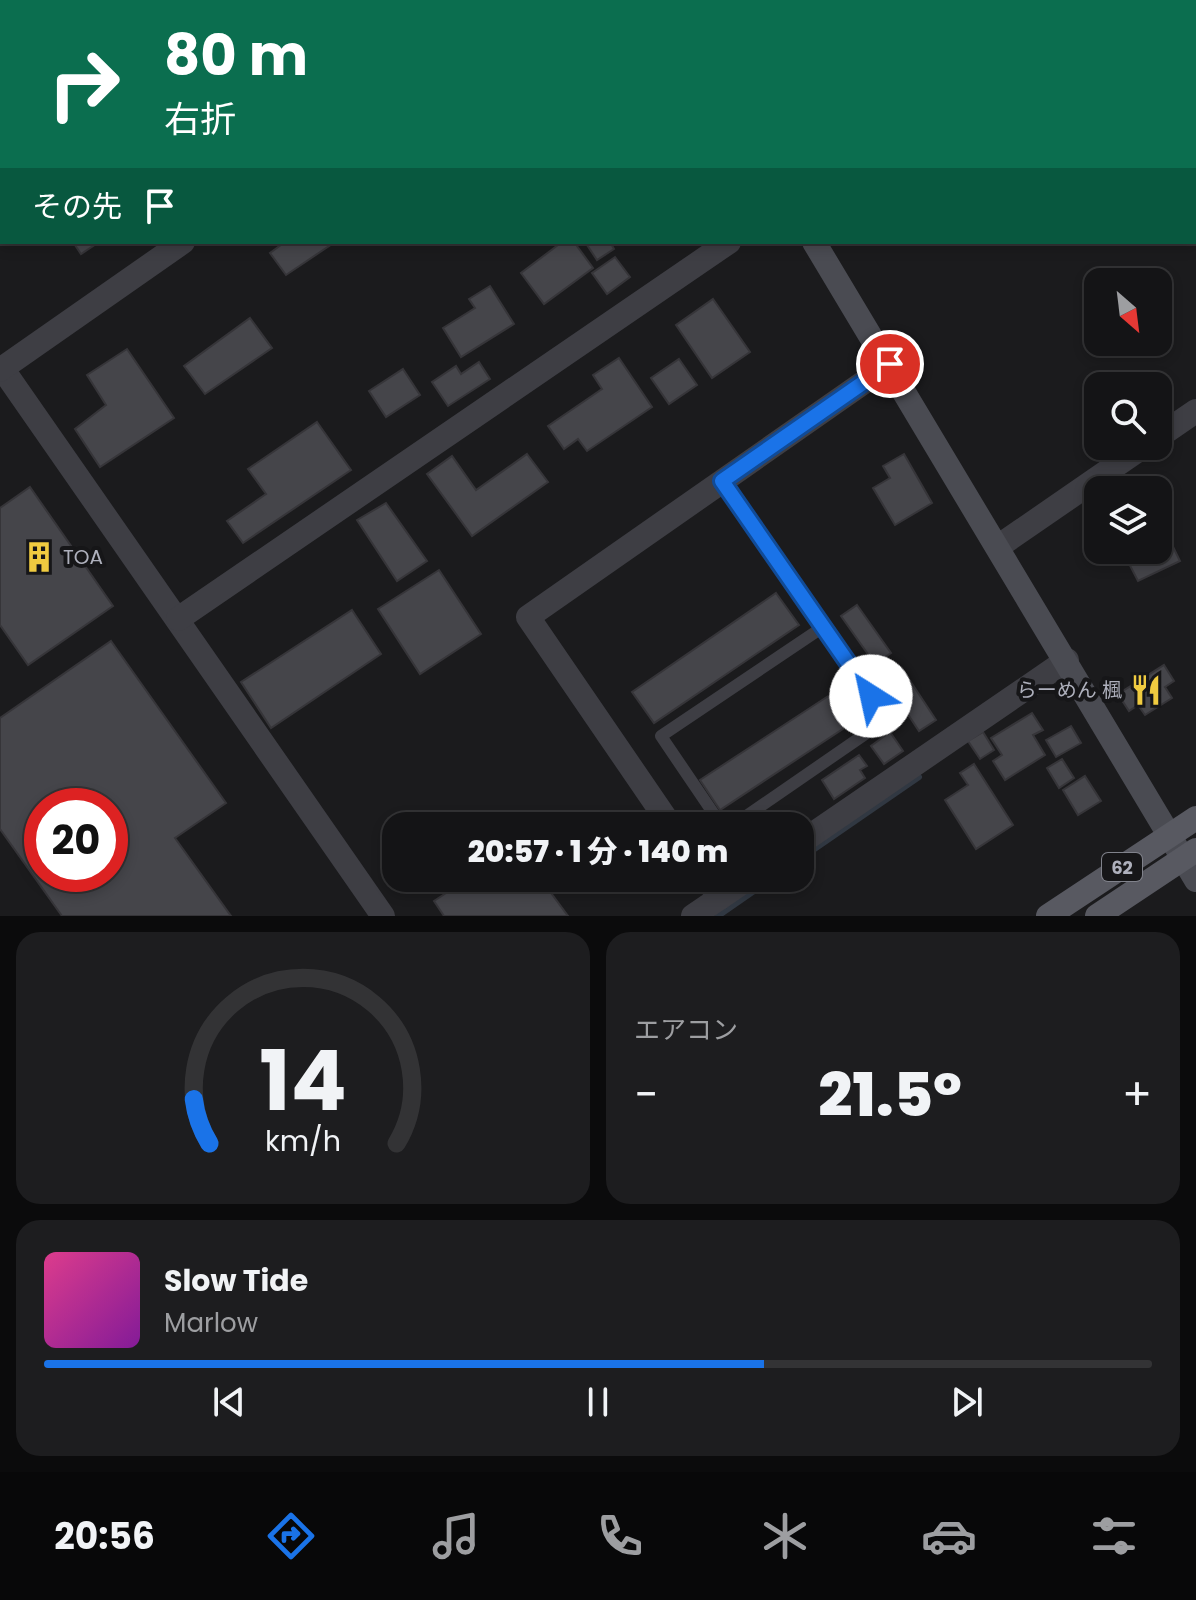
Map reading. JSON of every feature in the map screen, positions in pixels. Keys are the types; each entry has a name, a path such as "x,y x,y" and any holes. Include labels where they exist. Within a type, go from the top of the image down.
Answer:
{"main road":[{"name":"62","path":"1048,916 1196,818"},
{"name":"62","path":"1097,916 1190,854"}],"street":[{"path":"180,244 1,369 383,916"},
{"path":"178,619 726,244"},
{"path":"815,244 1171,834 1190,854 1196,880"},
{"path":"661,812 528,617 890,364"},
{"path":"1172,427 1196,411"},
{"path":"999,546 1124,460"},
{"path":"814,833 1067,660"},
{"path":"693,916 710,892"}],"lane":[{"path":"722,481 887,719 752,812"},
{"path":"713,812 661,736 823,627"}],"building":[{"path":"74,244 96,244 81,254"},
{"path":"282,244 332,244 286,275 270,253"},
{"path":"559,244 575,244 593,268 544,304 521,273"},
{"path":"586,244 611,244 614,249 597,260"},
{"path":"615,257 630,277 607,294 592,273"},
{"path":"490,286 514,324 461,357 443,328 475,308 469,299"},
{"path":"713,299 750,352 712,378 676,325"},
{"path":"250,318 272,348 205,394 184,366"},
{"path":"127,349 174,418 100,467 75,429 106,405 87,375"},
{"path":"619,358 652,407 587,451 578,439 564,449 548,426 602,389 593,375"},
{"path":"679,359 697,385 669,404 651,378"},
{"path":"479,362 490,379 448,406 432,382 456,366 461,374"},
{"path":"403,369 420,395 386,417 369,391"},
{"path":"317,422 351,470 243,543 227,521 266,494 248,469"},
{"path":"527,454 548,482 472,536 427,474 452,456 476,490"},
{"path":"904,454 932,503 895,525 873,488 890,478 883,466"},
{"name":"TOA","path":"30,487 113,606 28,665 0,625 0,508"},
{"path":"386,503 427,561 397,581 357,520"},
{"path":"1172,545 1180,561 1138,581 1129,564 1172,564"},
{"path":"439,570 481,634 420,674 378,609"},
{"path":"776,593 799,625 654,723 632,692"},
{"path":"857,605 891,653 875,664 841,616"},
{"path":"352,610 381,654 271,728 241,682"},
{"path":"111,641 226,803 175,838 231,916 62,916 45,892 128,892 128,788 24,788 24,863 0,829 0,718"},
{"name":"らーめん 楓","path":"1164,665 1174,681 1165,687 1172,698 1145,715 1138,705 1129,711 1118,694"},
{"path":"903,670 936,720 919,731 886,681"},
{"path":"839,689 861,717 720,810 700,780"},
{"path":"1032,713 1043,730 1033,735 1045,755 1005,780 993,761 1002,755 991,738"},
{"path":"1071,726 1081,743 1056,757 1046,740"},
{"path":"890,732 903,751 884,764 871,746"},
{"path":"983,732 994,750 980,759 968,741"},
{"path":"859,755 867,766 860,770 865,778 834,799 822,780"},
{"path":"1062,759 1074,778 1059,788 1047,768"},
{"path":"974,764 1013,825 976,849 945,800 968,785 960,773"},
{"path":"1085,776 1101,801 1078,815 1063,790"},
{"path":"448,892 550,892 568,916 444,916 434,901"}],"waterway":[{"path":"814,849 919,777"},
{"path":"718,916 753,892"}],"place":[{"name":"TOA","path":"39,557"},
{"name":"らーめん 楓","path":"1146,690"}],"route":[{"path":"871,696 722,481 890,364"}]}
